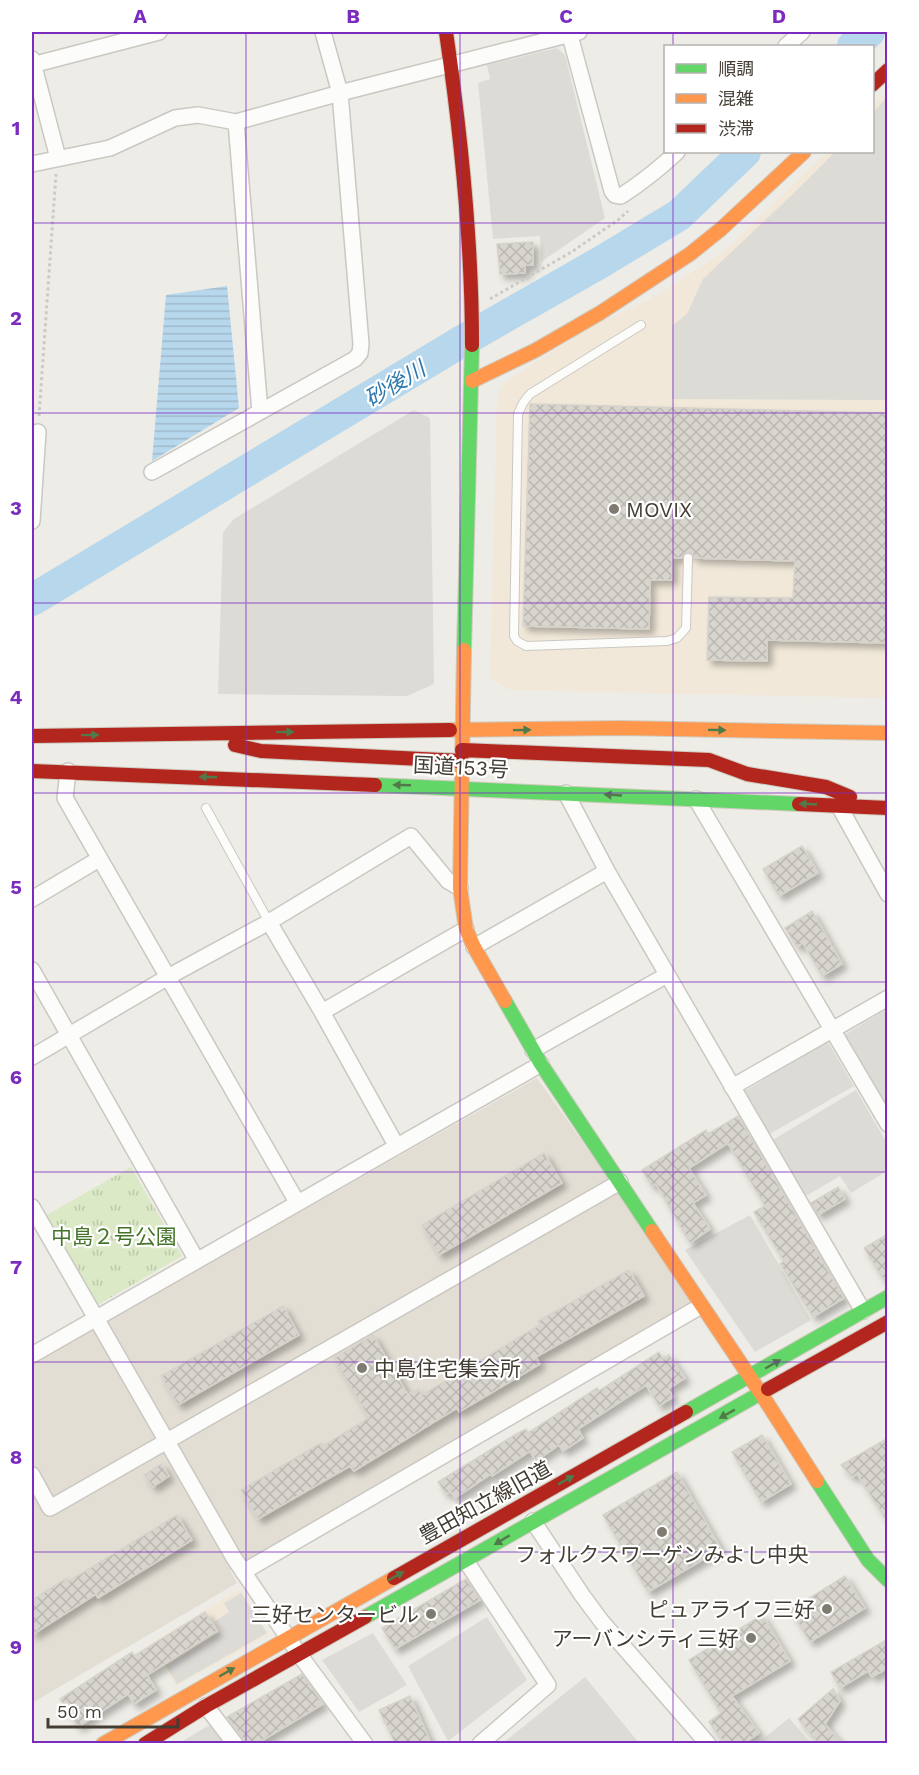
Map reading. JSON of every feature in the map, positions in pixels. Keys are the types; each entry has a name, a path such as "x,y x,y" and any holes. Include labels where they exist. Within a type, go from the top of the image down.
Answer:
{"main road":[{"path":"446,32 465,197 472,309 459,888 466,929 537,1057 762,1395 853,1538 868,1560 888,1580"},
{"path":"874,84 888,70"},
{"path":"472,381 536,350 600,313 690,254 721,229 803,153"},
{"name":"国道153号","path":"32,736 621,728 888,733"},
{"path":"181,734 261,751 709,760 747,774 826,787 882,807"},
{"name":"国道153号","path":"32,771 882,807"},
{"name":"豊田知立線旧道","path":"103,1743 888,1297"},
{"name":"豊田知立線旧道","path":"145,1743 206,1706 888,1322"}],"street":[{"path":"58,158 32,63 159,32"},
{"path":"152,472 355,359 360,353 340,93 323,32"},
{"path":"32,164 110,148 175,118 198,115 236,122 573,32 612,191 615,195 621,196 632,189 676,153"},
{"path":"787,45 802,32"},
{"path":"236,122 260,412"},
{"path":"32,521 38,432"},
{"path":"68,771 65,798 297,1202"},
{"path":"566,793 607,871 863,1311"},
{"path":"696,799 888,1124"},
{"path":"839,806 888,894"},
{"path":"32,1057 168,977 269,922 411,836 448,881 459,888"},
{"path":"32,899 99,859"},
{"path":"474,947 607,871"},
{"path":"269,922 396,1145"},
{"path":"322,1012 466,929"},
{"path":"32,970 196,1259"},
{"path":"32,1355 396,1145 667,975"},
{"path":"732,1087 888,998"},
{"path":"32,1475 50,1508 620,1182"},
{"path":"32,1207 243,1572 299,1654 365,1743"},
{"path":"243,1572 701,1306"},
{"path":"533,1521 602,1622 708,1743"},
{"path":"466,1561 548,1685 480,1743"},
{"path":"206,1706 235,1743"}],"lane":[{"path":"641,325 530,394 518,414 514,636 517,641 526,646 667,641 677,638 686,628 688,558"},
{"path":"206,808 269,922"}],"path":[{"path":"38,432 58,158"},
{"path":"472,309 573,251 618,220 633,205"}],"shaded area":[{"path":"557,48 565,55 605,218 541,262 540,236 493,239 478,83 490,79 487,65"},
{"path":"887,91 887,698 509,690 490,677 497,399 501,387 508,380 595,324 651,299 725,251 826,153 874,153 874,105"},
{"path":"887,97 887,400 672,399 672,326 687,314 703,279 834,153 874,153 874,112"},
{"path":"414,410 430,418 434,684 407,696 218,694 223,532 234,519"},
{"path":"887,1009 887,1107 844,1035"},
{"path":"828,1042 854,1086 768,1135 743,1092"},
{"path":"537,1078 697,1302 230,1570 237,1583 32,1703 32,1364"},
{"path":"856,1090 887,1143 887,1171 851,1193 840,1176 804,1197 771,1141"},
{"path":"750,1215 811,1320 755,1352 685,1250"},
{"path":"240,1589 269,1635 176,1686 149,1644"},
{"path":"241,1593 267,1633 177,1684 166,1666 220,1632 214,1622 229,1612 224,1603"},
{"path":"487,1617 527,1680 448,1741 408,1666"},
{"path":"373,1633 407,1685 359,1712 322,1660"},
{"path":"585,1677 639,1743 503,1743"},
{"path":"789,1718 811,1743 758,1743"},
{"path":"208,1726 212,1726 224,1743 179,1743"}],"green space":[{"name":"中島２号公園","path":"131,1167 182,1256 96,1306 45,1216"}],"water":[{"path":"227,286 239,408 152,461 166,295"}],"building":[{"path":"533,242 533,265 525,265 525,273 500,274 497,244"},
{"path":"530,404 888,413 888,643 767,640 767,661 707,660 709,597 793,598 795,561 694,558 689,552 685,553 682,558 672,558 672,580 650,580 649,629 523,626"},
{"path":"802,846 818,873 779,896 763,869"},
{"path":"812,911 842,964 822,976 803,943 797,947 785,928"},
{"path":"738,1116 844,1298 813,1317 780,1264 784,1261 754,1212 765,1206 728,1143 689,1168 706,1195 693,1203 710,1229 690,1243 656,1184 652,1186 642,1170 706,1130 708,1134"},
{"path":"544,1153 562,1183 439,1255 422,1225"},
{"path":"838,1187 845,1199 818,1215 811,1203"},
{"path":"888,1234 888,1284 887,1285 864,1248"},
{"path":"629,1270 644,1296 536,1357 540,1364 459,1412 457,1408 354,1471 350,1466 258,1519 241,1490 321,1443 323,1446 369,1418 334,1358 373,1335 408,1395 418,1389 422,1395 540,1325 538,1321"},
{"path":"283,1306 299,1335 178,1405 161,1376"},
{"path":"659,1352 663,1359 669,1355 685,1378 668,1389 673,1397 659,1406 646,1385 578,1429 583,1438 563,1451 559,1445 536,1461 530,1451 455,1498 450,1491 446,1494 438,1482 513,1436 526,1429 528,1433 597,1388 599,1391"},
{"path":"762,1435 791,1484 761,1502 732,1452"},
{"path":"888,1438 888,1523 857,1474 852,1477 841,1465"},
{"path":"161,1464 169,1476 153,1487 144,1475"},
{"name":"フォルクスワーゲンみよし中央","path":"677,1472 721,1549 648,1592 603,1515"},
{"path":"177,1515 192,1540 98,1598 96,1594 32,1635 32,1600 67,1578 69,1581"},
{"name":"ピュアライフ三好","path":"845,1576 865,1608 810,1642 790,1610"},
{"name":"三好センタービル","path":"466,1579 480,1600 395,1649 382,1628"},
{"path":"205,1612 217,1631 147,1675 156,1690 134,1704 128,1694 78,1727 60,1699 132,1652 134,1656"},
{"name":"アーバンシティ三好","path":"762,1615 790,1661 732,1696 759,1733 744,1743 724,1743 709,1722 721,1713 689,1660"},
{"path":"888,1639 888,1668 872,1677 868,1671 840,1688 831,1672"},
{"path":"302,1674 323,1704 258,1743 247,1743 227,1717"},
{"path":"833,1689 840,1701 825,1724 841,1743 818,1743 798,1719"},
{"path":"410,1696 431,1743 395,1743 379,1710"}],"waterway":[{"name":"砂後川","path":"854,45 869,32"},
{"name":"砂後川","path":"32,600 464,340 679,215 744,153"}],"traffic: fast":[{"path":"464,650 472,345"},
{"path":"375,785 799,804"},
{"path":"505,1001 541,1064 652,1231"},
{"path":"686,1412 888,1297"},
{"path":"365,1617 768,1389"},
{"path":"817,1481 868,1560 888,1580"}],"traffic: slow":[{"path":"472,381 536,350 600,313 690,254 721,229 803,153"},
{"path":"464,650 460,888 466,929 505,1001"},
{"path":"450,730 621,728 888,733"},
{"path":"652,1231 817,1481"},
{"path":"103,1744 394,1578"}],"traffic: jam":[{"path":"446,32 465,188 472,345"},
{"path":"874,83 888,70"},
{"path":"32,736 450,730"},
{"path":"235,745 261,751 462,761"},
{"path":"462,750 709,760 747,774 826,787 850,797"},
{"path":"32,771 375,785"},
{"path":"799,804 888,808"},
{"path":"768,1389 888,1322"},
{"path":"394,1578 686,1412"},
{"path":"145,1744 206,1706 365,1617"}],"place":[{"name":"MOVIX","path":"614,509"},
{"name":"中島住宅集会所","path":"362,1368"},
{"name":"フォルクスワーゲンみよし中央","path":"662,1532"},
{"name":"ピュアライフ三好","path":"827,1609"},
{"name":"三好センタービル","path":"431,1614"},
{"name":"アーバンシティ三好","path":"751,1638"}]}
